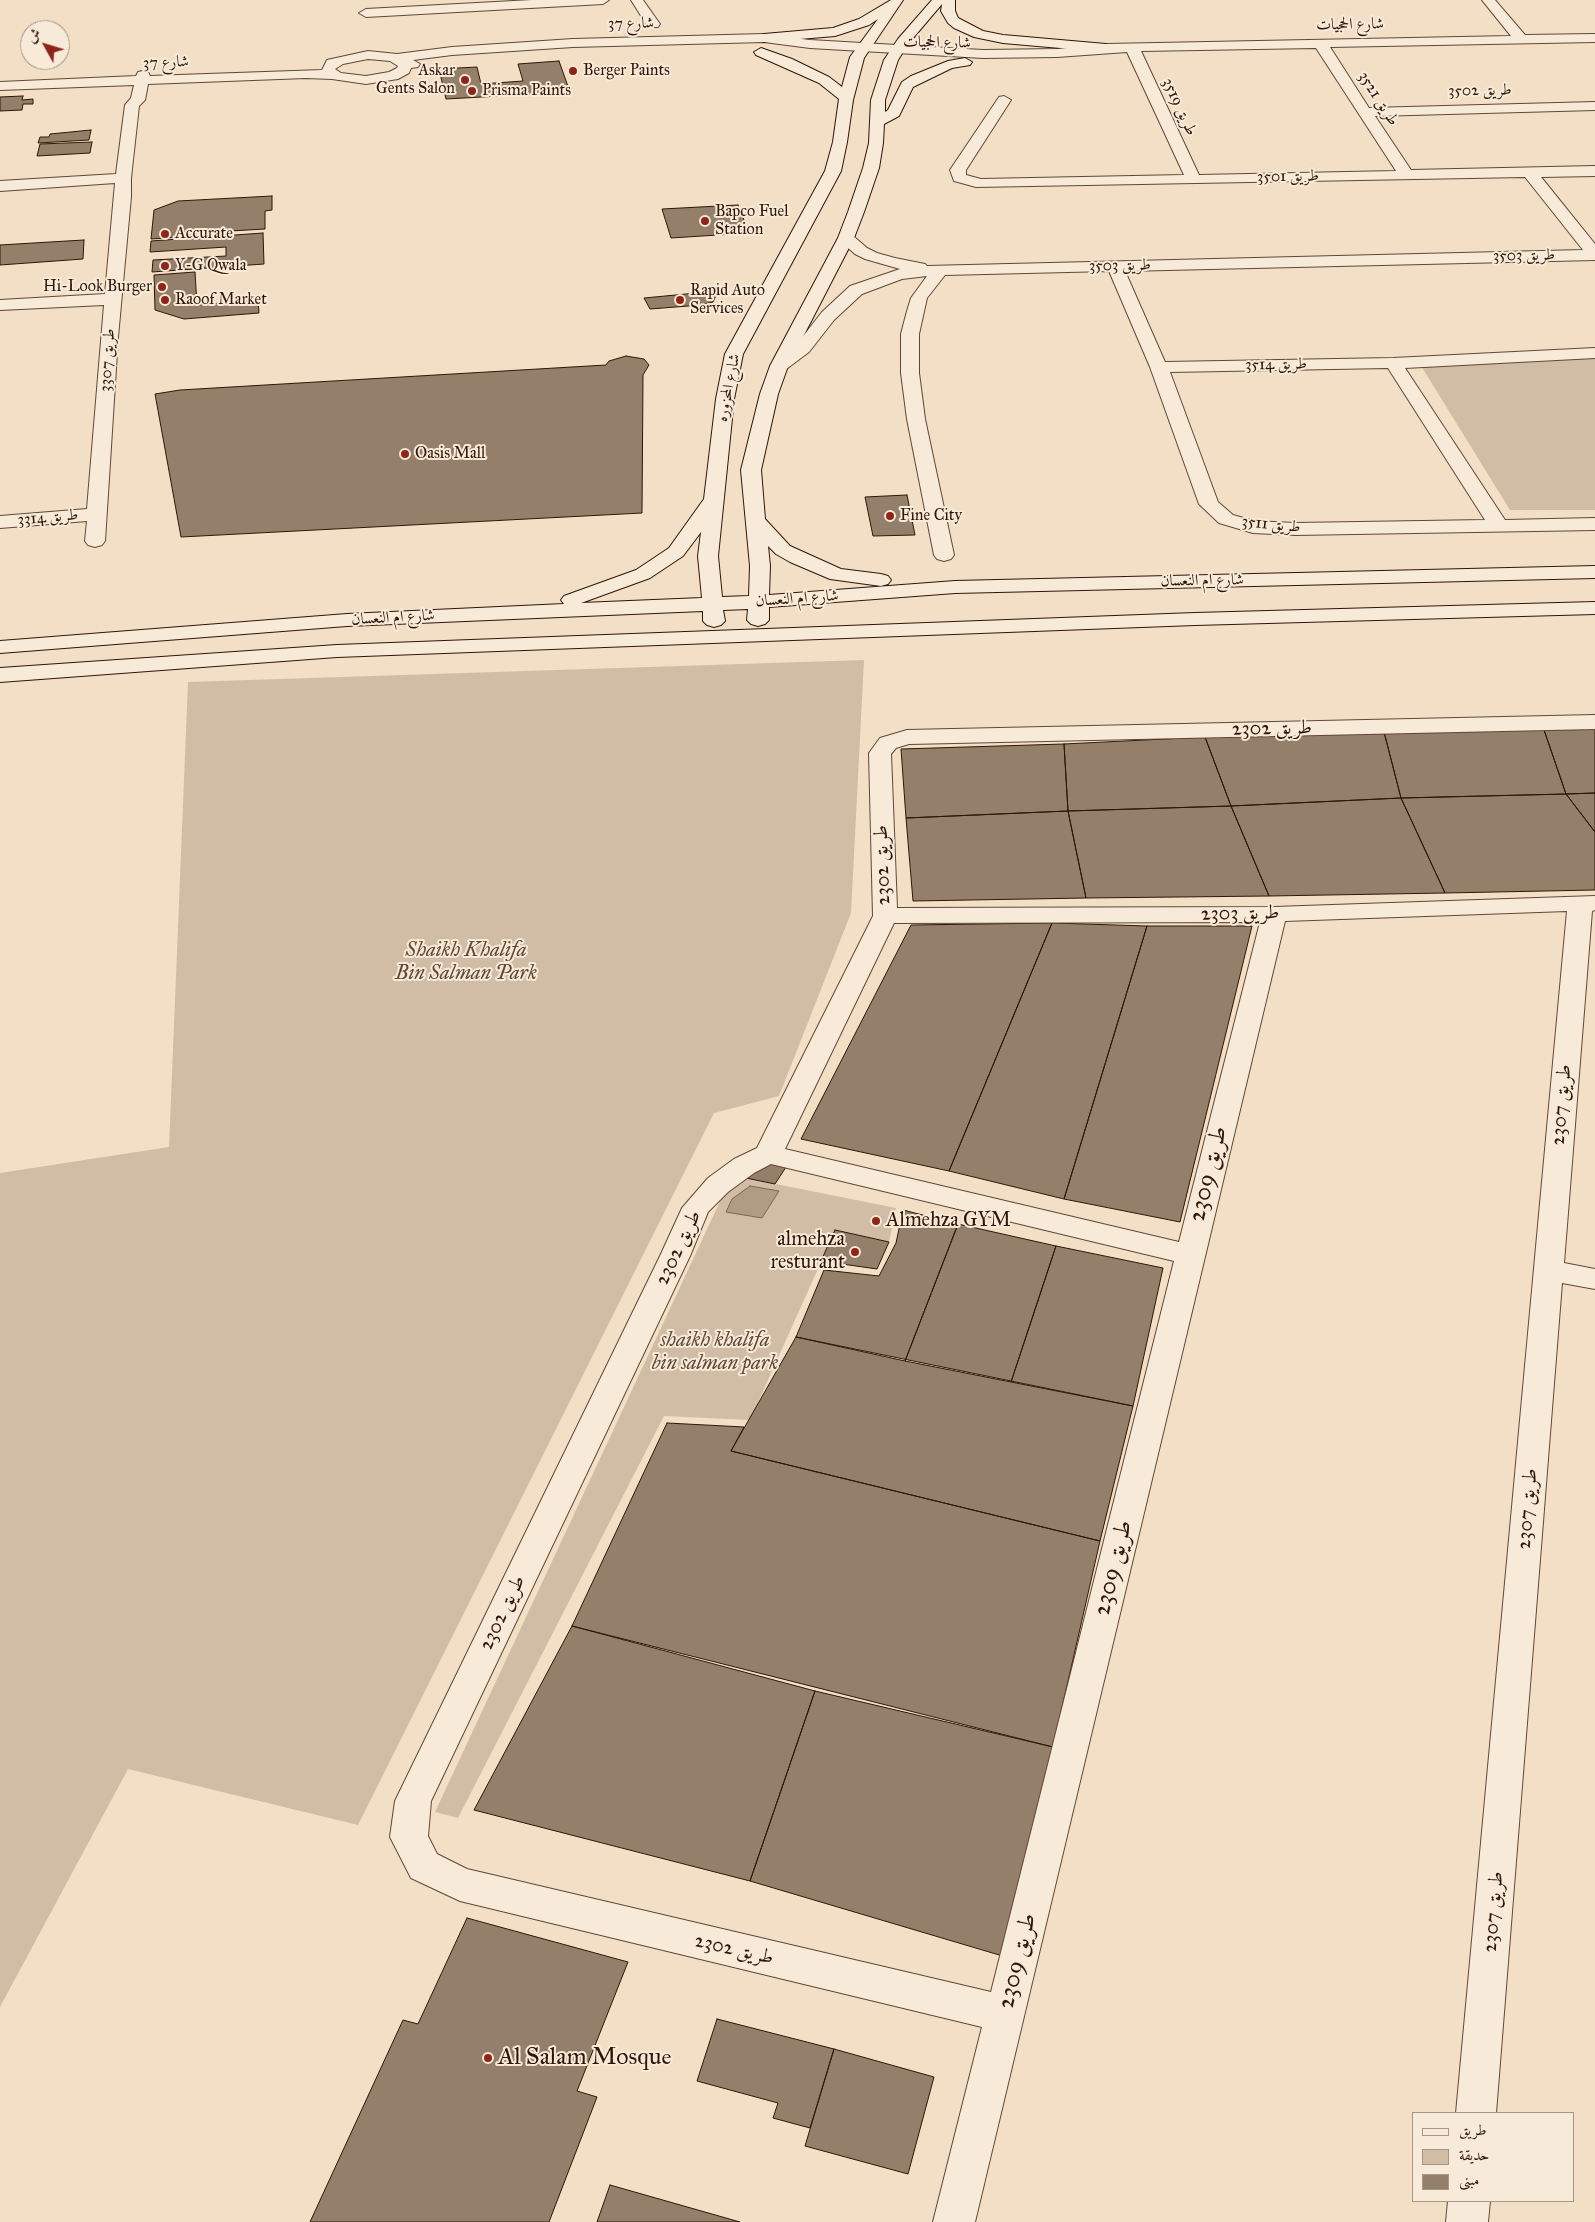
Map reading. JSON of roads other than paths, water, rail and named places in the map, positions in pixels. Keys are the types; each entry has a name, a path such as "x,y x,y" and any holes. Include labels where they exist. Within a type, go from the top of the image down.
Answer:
{"street":[{"path":"369,29 365,7 466,12 603,0"},
{"path":"637,0 653,24"},
{"name":"شارع المحزوره","path":"759,634 760,566 751,470 769,394 779,366 846,238 871,168 876,143 878,100 895,55 902,42 938,0"},
{"path":"949,0 948,11 952,20 979,34 1003,39 1106,48"},
{"path":"1488,0 1521,39"},
{"path":"764,38 835,32 864,22 896,1"},
{"name":"شارع المحزوره","path":"715,636 708,556 725,399 734,354 744,331 780,270 833,171 840,142 846,97 861,52 896,1"},
{"name":"شارع 37","path":"398,60 452,51 573,43 764,38 861,52"},
{"name":"شارع الحجيات","path":"895,55 1024,54 1106,48 1134,49 1595,38"},
{"path":"369,43 398,60 404,70 400,73 376,79 356,80 333,69 369,43"},
{"name":"طريق 3521","path":"1320,44 1406,175"},
{"name":"شارع الحجيات","path":"861,52 965,62 1058,57 1106,48"},
{"name":"طريق 3519","path":"1134,49 1193,179"},
{"path":"743,52 861,52"},
{"path":"761,52 824,80 846,97"},
{"path":"606,56 716,53"},
{"path":"351,57 377,55 398,60 548,58"},
{"path":"876,123 894,112 907,85 916,78 965,62"},
{"name":"شارع 37","path":"135,86 198,79 333,69"},
{"name":"شارع 37","path":"0,85 135,86 333,69"},
{"name":"طريق 3307","path":"95,541 112,299 123,196 123,178 135,86"},
{"name":"طريق 3501","path":"1004,100 958,170 958,178 981,184 1595,171"},
{"name":"طريق 3502","path":"1365,112 1595,106"},
{"path":"1529,172 1595,255"},
{"path":"0,186 123,178"},
{"path":"846,238 861,251 871,256 893,263 940,270"},
{"name":"طريق 3503","path":"940,270 1595,255"},
{"name":"طريق 3511","path":"1115,266 1159,367 1209,504 1226,519 1253,527 1295,530 1595,524"},
{"path":"779,366 804,348 840,303 856,290 899,274 940,270"},
{"path":"940,270 920,298 910,334 910,373 916,419 944,555"},
{"path":"874,282 908,283 918,290 920,298"},
{"path":"0,305 112,299"},
{"name":"طريق 3514","path":"1159,367 1393,363 1595,353"},
{"path":"1393,363 1499,526"},
{"path":"534,610 605,589 643,574 676,552 715,498"},
{"name":"طريق 3314","path":"0,522 96,514"},
{"path":"756,519 783,550 823,570 862,579 955,587"},
{"name":"شارع ام النعسان","path":"0,646 347,620 534,610 758,602 955,587 1595,572"},
{"name":"شارع ام النعسان","path":"0,675 336,651 1214,618 1595,608"},
{"name":"طريق 2302","path":"1005,2014 460,1884 424,1866 409,1837 413,1801 671,1264 696,1208 718,1185 744,1166 768,1154 885,916 880,753 888,742 907,737 1595,722"},
{"name":"طريق 2303","path":"885,916 1274,914 1587,904"},
{"name":"طريق 2307","path":"1476,2112 1548,1270 1587,904"},
{"name":"طريق 2309","path":"954,2222 1274,914"},
{"path":"768,1154 1190,1255"},
{"path":"1548,1270 1595,1279"},
{"path":"1467,2222 1469,2202"}],"place":[{"name":"Berger Paints","path":"573,71"},
{"name":"Askar Gents Salon","path":"465,80"},
{"name":"Prisma Paints","path":"472,91"},
{"name":"Bapco Fuel Station","path":"705,221"},
{"name":"Accurate","path":"165,234"},
{"name":"Y-G Qwala","path":"165,266"},
{"name":"Hi-Look Burger","path":"162,287"},
{"name":"Raoof Market","path":"165,300"},
{"name":"Rapid Auto Services","path":"680,300"},
{"name":"Oasis Mall","path":"405,454"},
{"name":"Fine City","path":"890,516"},
{"name":"Almehza GYM","path":"876,1221"},
{"name":"almehza resturant","path":"855,1252"},
{"name":"Al Salam Mosque","path":"488,2058"}],"park label":[{"name":"Shaikh Khalifa Bin Salman Park","path":"466,962"},
{"name":"shaikh khalifa bin salman park","path":"715,1352"}]}
